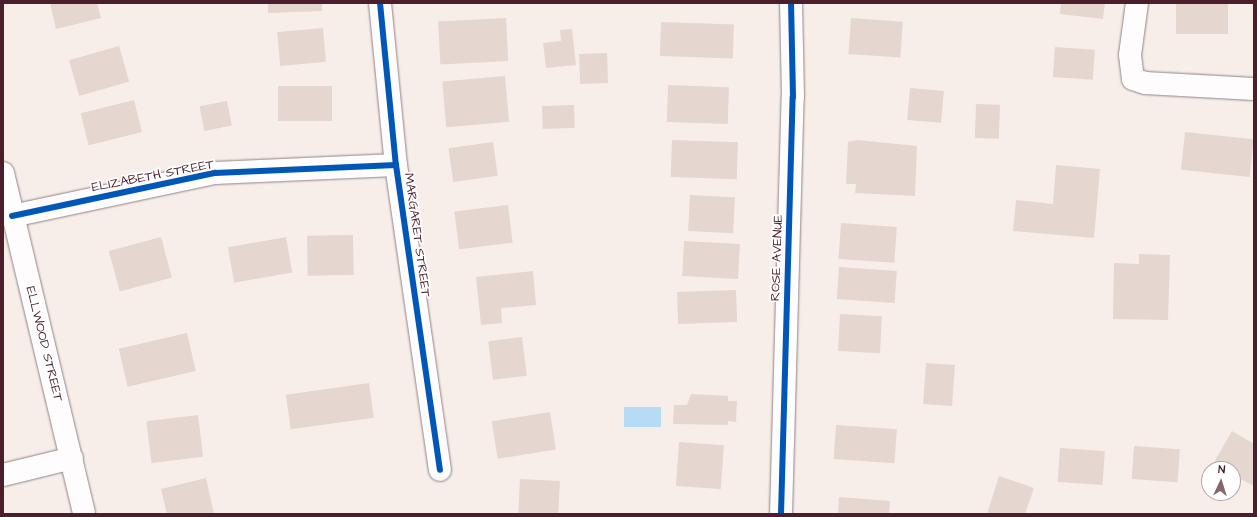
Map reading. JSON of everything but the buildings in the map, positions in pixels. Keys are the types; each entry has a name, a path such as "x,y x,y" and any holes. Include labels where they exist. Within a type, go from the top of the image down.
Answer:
{"street":[{"name":"MARGARET STREET","path":"380,3 396,165 440,470"},
{"name":"ROSE AVENUE","path":"781,514 793,97 791,3"},
{"path":"1137,3 1130,65 1133,79 1145,83 1254,89"},
{"name":"ELIZABETH STREET","path":"12,216 215,173 396,165"},
{"name":"ELLWOOD STREET","path":"3,173 12,216 72,458 84,514"},
{"path":"3,475 72,458"}],"water":[{"path":"624,407 661,407 661,427 624,427"}],"cycle path":[{"path":"380,3 396,165 440,470"},
{"path":"781,514 793,97 791,3"},
{"path":"12,216 215,173 396,165"}]}
